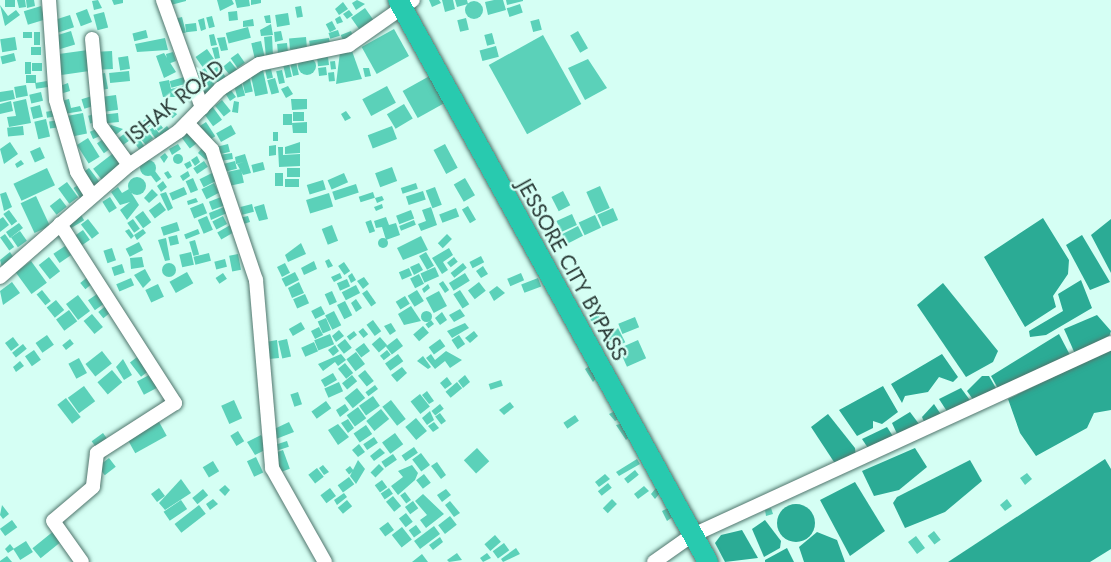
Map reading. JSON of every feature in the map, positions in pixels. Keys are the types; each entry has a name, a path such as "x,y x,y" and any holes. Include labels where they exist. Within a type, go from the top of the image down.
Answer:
{"highway":[{"name":"JESSORE CITY BYPASS","path":"404,2 691,536 708,562"}],"street":[{"path":"49,0 57,100 77,172 92,196"},
{"path":"163,0 202,108"},
{"name":"ISHAK ROAD","path":"0,277 129,165 187,123 202,108 259,64 349,45 404,2"},
{"path":"92,39 100,125 129,165"},
{"path":"187,123 212,150 256,280 272,468 325,562"},
{"path":"60,224 175,403 97,453 93,487 53,521 82,562"},
{"path":"654,562 691,536 1111,343"}],"shaded area":[{"path":"1043,218 1069,260 1068,274 1053,296 1056,307 1025,327 984,257"},
{"path":"1111,219 1111,273 1091,235"},
{"path":"1082,235 1110,282 1090,290 1066,245"},
{"path":"1081,280 1092,308 1046,335 1030,337 1029,331 1063,311 1058,294"},
{"path":"943,283 998,351 993,362 966,377 917,305"},
{"path":"1097,315 1111,331 1109,337 1076,356 1064,329"},
{"path":"1059,334 1070,355 1001,394 991,376"},
{"path":"1111,349 1111,410 1094,413 1087,428 1036,456 1020,433 1008,399"},
{"path":"942,354 958,377 953,382 939,377 928,392 905,396 902,403 891,384"},
{"path":"982,376 989,376 997,390 974,401 967,391"},
{"path":"883,386 898,412 882,424 873,421 873,428 857,436 839,410"},
{"path":"961,388 972,403 950,416 939,399"},
{"path":"934,404 944,419 926,426 922,417"},
{"path":"910,412 922,428 899,438 892,423"},
{"path":"828,414 855,448 856,457 836,465 811,427"},
{"path":"887,427 896,441 868,448 862,439"},
{"path":"915,448 927,467 899,490 874,496 862,471"},
{"path":"1105,459 1111,469 1111,549 1090,562 948,562"},
{"path":"970,460 982,481 945,512 905,528 893,503 897,497"},
{"path":"855,482 885,531 850,556 820,500"},
{"path":"796,504 810,509 815,523 810,537 796,542 782,537 777,523 782,509"},
{"path":"765,520 781,541 780,548 764,557 752,529"},
{"path":"742,530 758,558 725,562 715,543 721,535"},
{"path":"817,532 837,540 845,562 804,562 799,547"},
{"path":"787,548 794,562 765,562 765,560"}],"building":[{"path":"5,0 15,0 15,7 5,7"},
{"path":"17,0 25,0 26,7 19,8"},
{"path":"26,0 34,0 35,6 27,8"},
{"path":"98,0 102,8 94,10 92,1"},
{"path":"112,0 123,0 123,3 114,5"},
{"path":"165,0 186,0 186,1 167,6"},
{"path":"217,0 232,0 234,4 220,11"},
{"path":"235,0 249,0 250,6 237,8"},
{"path":"251,0 261,0 261,3 251,5"},
{"path":"357,0 365,4 356,10 352,3"},
{"path":"429,0 439,0 441,3 432,7"},
{"path":"442,0 453,0 455,9 445,12"},
{"path":"455,0 467,0 468,4 457,7"},
{"path":"503,0 506,10 488,15 485,2"},
{"path":"506,0 523,0 523,1 507,5"},
{"path":"474,1 480,4 483,10 480,16 474,19 468,16 465,10 468,4"},
{"path":"343,2 348,9 339,15 335,9"},
{"path":"520,4 523,13 509,17 507,8"},
{"path":"0,5 8,16 16,10 20,15 5,26"},
{"path":"41,6 45,19 28,25 24,11"},
{"path":"301,6 303,17 297,18 295,7"},
{"path":"365,8 374,21 360,31 351,18"},
{"path":"87,9 92,22 81,26 76,13"},
{"path":"349,10 353,15 347,19 343,14"},
{"path":"237,11 238,20 229,21 228,12"},
{"path":"104,12 108,27 98,30 93,15"},
{"path":"288,13 290,25 277,27 275,15"},
{"path":"70,15 74,27 57,33 53,21"},
{"path":"270,15 271,23 266,23 264,16"},
{"path":"212,16 215,27 209,28 206,18"},
{"path":"340,16 343,22 337,24 335,19"},
{"path":"182,17 186,33 180,34 176,18"},
{"path":"204,18 206,29 201,31 198,20"},
{"path":"466,18 469,30 460,32 457,20"},
{"path":"253,19 254,26 243,27 243,21"},
{"path":"539,19 542,30 533,32 530,21"},
{"path":"332,21 336,29 330,32 326,24"},
{"path":"196,23 197,31 186,32 185,24"},
{"path":"271,24 273,35 261,36 260,30"},
{"path":"248,27 251,38 229,44 226,33"},
{"path":"394,29 409,56 377,74 362,47"},
{"path":"146,30 148,38 134,41 132,33"},
{"path":"338,30 340,36 330,39 328,33"},
{"path":"71,31 75,44 58,50 54,36"},
{"path":"281,31 283,40 275,42 274,32"},
{"path":"351,31 353,36 343,40 341,35"},
{"path":"578,31 588,48 580,53 570,36"},
{"path":"23,32 32,32 32,38 23,38"},
{"path":"34,32 40,32 40,45 34,45"},
{"path":"492,33 495,44 487,46 484,35"},
{"path":"214,34 217,45 211,46 209,35"},
{"path":"543,35 581,104 527,134 489,65"},
{"path":"272,36 273,56 266,57 264,37"},
{"path":"15,37 17,50 2,52 0,39"},
{"path":"225,37 228,50 221,51 217,38"},
{"path":"306,37 307,48 290,49 289,38"},
{"path":"165,38 168,50 137,52 135,44"},
{"path":"329,38 330,45 310,48 309,41"},
{"path":"261,41 265,59 255,61 251,43"},
{"path":"287,43 288,53 278,54 277,44"},
{"path":"496,46 499,57 482,61 480,50"},
{"path":"31,47 41,47 41,55 31,55"},
{"path":"218,47 220,58 215,59 212,48"},
{"path":"207,49 214,59 202,67 196,57"},
{"path":"88,50 91,71 56,76 53,55"},
{"path":"112,51 113,69 99,70 98,52"},
{"path":"352,51 362,79 336,84 340,52"},
{"path":"173,52 176,61 168,64 166,54"},
{"path":"14,53 16,61 2,64 0,56"},
{"path":"164,53 176,72 164,78 156,56"},
{"path":"238,53 245,63 238,68 231,58"},
{"path":"128,56 130,69 120,70 118,58"},
{"path":"303,57 311,57 316,62 314,73 303,75 298,70 298,62"},
{"path":"328,57 329,65 318,66 317,58"},
{"path":"588,59 607,88 585,100 568,68"},
{"path":"230,61 238,71 231,77 223,67"},
{"path":"335,61 336,69 331,70 330,62"},
{"path":"25,62 31,62 31,74 25,74"},
{"path":"296,62 299,75 293,76 290,63"},
{"path":"32,63 42,63 42,71 32,71"},
{"path":"289,64 292,77 286,78 283,65"},
{"path":"218,66 227,79 219,85 210,72"},
{"path":"326,67 327,75 319,76 318,68"},
{"path":"205,68 210,77 198,83 194,75"},
{"path":"363,68 369,68 371,76 365,77"},
{"path":"271,69 273,78 267,79 265,70"},
{"path":"263,70 268,93 255,96 250,73"},
{"path":"282,70 285,83 279,84 276,71"},
{"path":"129,71 130,81 110,83 109,73"},
{"path":"334,72 335,81 329,82 328,73"},
{"path":"105,73 108,89 100,90 97,75"},
{"path":"435,73 450,100 418,118 403,91"},
{"path":"26,75 36,75 36,83 26,83"},
{"path":"249,75 253,92 245,93 241,77"},
{"path":"184,77 186,84 172,88 170,81"},
{"path":"275,78 279,92 271,95 267,80"},
{"path":"211,79 217,88 199,100 193,91"},
{"path":"169,80 171,89 186,85 189,97 163,97 159,82"},
{"path":"47,81 48,87 36,89 35,83"},
{"path":"241,81 245,95 237,98 233,83"},
{"path":"68,83 70,91 60,94 57,87"},
{"path":"26,85 28,96 16,98 14,87"},
{"path":"288,86 293,94 286,98 281,89"},
{"path":"387,86 396,103 371,116 362,99"},
{"path":"230,89 236,97 230,101 225,93"},
{"path":"13,90 15,99 0,102 0,92"},
{"path":"41,92 43,101 31,103 29,95"},
{"path":"116,95 118,110 101,112 99,97"},
{"path":"92,96 95,106 84,109 81,99"},
{"path":"26,99 31,123 9,127 7,117 16,116 13,102"},
{"path":"69,99 71,108 80,106 82,111 64,114 61,101"},
{"path":"291,99 307,99 307,109 292,110"},
{"path":"222,100 231,111 224,117 215,106"},
{"path":"11,101 13,111 0,114 0,104"},
{"path":"234,101 239,102 238,113 232,112"},
{"path":"167,103 177,114 173,118 163,107"},
{"path":"404,104 413,119 396,129 387,114"},
{"path":"40,105 43,117 33,119 30,107"},
{"path":"212,106 222,120 213,126 203,112"},
{"path":"57,110 58,116 47,118 46,112"},
{"path":"346,111 351,118 345,121 341,114"},
{"path":"293,112 304,112 304,121 293,121"},
{"path":"83,113 87,134 72,136 68,116"},
{"path":"118,113 119,122 101,124 100,115"},
{"path":"95,114 97,122 90,123 88,116"},
{"path":"283,114 292,114 292,125 283,125"},
{"path":"147,118 152,124 147,128 143,121"},
{"path":"46,119 50,137 38,139 34,122"},
{"path":"60,120 61,127 50,128 49,122"},
{"path":"158,121 163,128 158,131 154,124"},
{"path":"206,122 215,136 207,142 198,127"},
{"path":"307,122 307,133 293,133 292,123"},
{"path":"111,125 123,129 112,138 106,129"},
{"path":"231,125 236,134 221,142 216,133"},
{"path":"23,126 24,135 8,137 7,128"},
{"path":"145,126 148,131 140,137 137,133"},
{"path":"167,126 170,130 156,139 149,130 154,127 159,133"},
{"path":"392,126 397,139 373,148 368,135"},
{"path":"101,127 104,134 93,139 90,132"},
{"path":"128,131 133,138 123,145 128,151 124,155 116,140"},
{"path":"188,131 197,143 190,148 181,136"},
{"path":"148,132 153,138 145,145 140,138"},
{"path":"273,132 278,132 278,141 273,141"},
{"path":"106,137 113,147 104,153 97,143"},
{"path":"138,137 144,146 139,149 133,140"},
{"path":"88,138 100,157 89,164 77,145"},
{"path":"10,142 18,154 4,164 0,149"},
{"path":"300,142 300,153 285,154 285,147"},
{"path":"178,144 181,149 172,155 169,149"},
{"path":"228,144 230,152 218,155 216,147"},
{"path":"445,144 458,168 446,174 434,150"},
{"path":"276,145 276,155 269,156 269,146"},
{"path":"40,147 45,158 35,162 30,151"},
{"path":"203,147 211,155 206,160 198,153"},
{"path":"278,147 283,147 283,155 300,154 300,166 279,167"},
{"path":"116,151 126,164 103,181 93,169"},
{"path":"165,153 168,157 164,163 160,157"},
{"path":"232,153 233,159 218,161 217,155"},
{"path":"178,154 182,155 182,163 178,164 174,163 173,159 174,155"},
{"path":"245,154 251,173 243,175 237,164 244,162 236,164 235,157"},
{"path":"197,156 200,162 195,166 191,160"},
{"path":"21,160 24,164 17,168 15,164"},
{"path":"148,160 154,162 156,168 154,174 148,176 142,174 140,168 142,162"},
{"path":"190,161 192,166 187,169 184,164"},
{"path":"204,161 208,167 197,174 193,168"},
{"path":"235,161 237,169 222,172 220,165"},
{"path":"263,162 265,170 253,173 251,165"},
{"path":"392,167 397,181 380,187 375,173"},
{"path":"47,168 55,185 21,201 13,184"},
{"path":"89,168 101,184 93,190 81,174"},
{"path":"287,168 300,168 300,177 287,177"},
{"path":"241,169 244,183 231,185 228,172"},
{"path":"155,171 161,179 156,183 150,175"},
{"path":"168,171 172,177 168,179 164,173"},
{"path":"188,171 190,176 183,181 180,176"},
{"path":"212,173 216,181 204,187 200,179"},
{"path":"275,173 283,173 283,186 275,186"},
{"path":"344,173 348,182 332,189 328,180"},
{"path":"137,177 143,180 146,186 143,192 137,195 131,192 128,186 131,180"},
{"path":"193,178 198,190 191,193 186,181"},
{"path":"465,178 475,195 464,202 454,184"},
{"path":"285,179 299,179 299,187 285,187"},
{"path":"323,180 326,190 310,195 307,185"},
{"path":"163,181 167,187 161,192 157,186"},
{"path":"67,182 78,197 69,204 58,188"},
{"path":"81,183 89,195 81,200 74,188"},
{"path":"214,183 219,193 207,199 202,189"},
{"path":"416,183 418,189 403,194 401,188"},
{"path":"356,184 359,193 335,200 332,192"},
{"path":"600,186 610,208 596,214 586,192"},
{"path":"118,187 122,193 129,189 139,205 127,220 120,210 130,202 120,205 111,192"},
{"path":"184,187 187,194 172,201 169,193"},
{"path":"435,187 442,205 432,208 426,191"},
{"path":"152,189 158,195 149,203 144,198"},
{"path":"423,191 426,200 409,205 406,197"},
{"path":"563,191 570,205 559,211 551,197"},
{"path":"6,192 12,207 4,211 0,194"},
{"path":"166,192 173,208 168,211 160,194"},
{"path":"373,192 375,198 361,202 359,197"},
{"path":"329,193 333,206 310,213 306,200"},
{"path":"36,196 50,226 35,233 21,203"},
{"path":"382,196 384,200 377,203 375,198"},
{"path":"110,197 117,208 109,213 102,202"},
{"path":"221,197 224,205 212,210 209,202"},
{"path":"60,198 67,207 57,215 50,206"},
{"path":"196,198 198,202 188,205 187,201"},
{"path":"160,202 166,210 155,218 149,210"},
{"path":"203,203 207,213 194,218 190,208"},
{"path":"252,204 254,212 242,215 240,207"},
{"path":"264,204 268,219 259,221 254,207"},
{"path":"382,204 383,208 376,211 374,207"},
{"path":"468,206 476,220 470,223 462,210"},
{"path":"224,207 227,213 211,220 209,213"},
{"path":"431,207 437,225 421,231 418,224 426,221 422,210"},
{"path":"456,208 459,216 442,223 439,214"},
{"path":"613,208 618,220 602,227 597,215"},
{"path":"9,210 17,221 12,225 3,214"},
{"path":"411,210 414,218 399,224 396,216"},
{"path":"143,211 151,222 143,228 135,217"},
{"path":"572,214 577,225 561,232 556,221"},
{"path":"81,215 84,220 70,228 67,223"},
{"path":"595,215 601,228 585,235 579,223"},
{"path":"207,216 213,230 204,234 198,220"},
{"path":"223,216 227,224 216,229 212,221"},
{"path":"248,216 250,222 240,225 239,218"},
{"path":"3,217 9,225 0,232 0,219"},
{"path":"386,217 389,225 396,223 400,235 386,240 382,227 376,228 374,221"},
{"path":"88,219 99,233 92,239 81,225"},
{"path":"133,219 140,229 134,233 127,223"},
{"path":"371,220 375,231 369,233 365,222"},
{"path":"414,220 416,225 401,231 399,226"},
{"path":"177,222 180,231 164,236 161,227"},
{"path":"19,223 23,228 10,238 6,232"},
{"path":"232,224 236,231 221,239 217,233"},
{"path":"332,225 338,241 328,245 322,229"},
{"path":"578,226 583,236 567,244 562,234"},
{"path":"129,229 134,236 131,239 125,231"},
{"path":"143,229 146,233 137,240 134,235"},
{"path":"198,229 200,234 186,239 184,235"},
{"path":"83,230 90,240 82,246 75,236"},
{"path":"20,231 27,241 18,247 11,237"},
{"path":"5,234 14,247 9,251 0,237"},
{"path":"447,234 452,239 443,248 438,243"},
{"path":"177,235 179,244 170,246 168,237"},
{"path":"421,236 428,250 403,260 397,248"},
{"path":"166,238 170,260 165,261 158,240"},
{"path":"383,238 388,243 383,248 378,243"},
{"path":"195,240 199,254 193,256 189,242"},
{"path":"139,242 143,250 130,257 126,249"},
{"path":"301,243 306,254 288,262 285,255"},
{"path":"65,246 71,255 60,263 53,254"},
{"path":"112,248 116,260 107,263 103,251"},
{"path":"449,248 453,255 443,262 448,270 442,274 432,258"},
{"path":"10,252 14,258 2,267 0,260"},
{"path":"191,252 194,265 182,267 179,255"},
{"path":"426,252 434,266 427,270 419,256"},
{"path":"209,253 211,261 195,265 193,257"},
{"path":"238,254 241,270 232,271 229,256"},
{"path":"481,256 484,262 473,268 469,262"},
{"path":"49,257 60,271 50,279 39,265"},
{"path":"142,257 144,267 131,269 130,258"},
{"path":"454,257 458,262 451,267 447,263"},
{"path":"225,259 227,267 216,269 214,262"},
{"path":"329,259 333,266 328,268 325,261"},
{"path":"31,261 47,283 31,294 16,272"},
{"path":"314,261 317,269 304,275 301,268"},
{"path":"344,262 350,271 344,275 338,266"},
{"path":"169,263 174,265 176,270 174,275 169,277 164,275 162,270 164,265"},
{"path":"285,263 290,273 282,277 277,267"},
{"path":"419,263 423,270 414,275 410,267"},
{"path":"463,263 467,268 454,278 451,273"},
{"path":"122,264 125,273 114,276 112,267"},
{"path":"483,266 488,274 481,278 476,271"},
{"path":"435,267 439,276 424,283 420,274"},
{"path":"409,268 412,275 402,280 399,272"},
{"path":"145,269 151,280 143,288 134,275"},
{"path":"187,272 193,283 176,293 170,282"},
{"path":"295,272 299,280 286,287 282,279"},
{"path":"223,273 227,279 219,284 216,278"},
{"path":"340,273 342,278 334,282 331,277"},
{"path":"352,273 356,280 351,283 348,276"},
{"path":"465,273 470,281 454,291 449,283"},
{"path":"521,273 524,280 510,286 507,279"},
{"path":"91,274 96,280 85,289 80,283"},
{"path":"419,274 424,284 415,288 410,279"},
{"path":"364,277 369,284 363,289 357,281"},
{"path":"131,278 134,285 119,292 116,284"},
{"path":"538,278 541,286 524,293 521,284"},
{"path":"347,279 350,286 340,291 337,283"},
{"path":"443,281 449,290 445,293 439,284"},
{"path":"12,282 20,293 3,305 0,291"},
{"path":"299,282 304,293 292,298 288,288"},
{"path":"479,282 486,291 475,299 468,291"},
{"path":"158,284 164,297 151,303 145,290"},
{"path":"428,284 430,288 424,293 422,289"},
{"path":"356,285 360,293 346,300 342,292"},
{"path":"497,286 505,293 494,301 489,292"},
{"path":"42,290 51,301 45,305 37,294"},
{"path":"367,290 376,303 371,307 362,293"},
{"path":"417,290 424,301 415,307 408,296"},
{"path":"460,290 469,304 463,309 453,294"},
{"path":"332,291 337,302 330,305 325,294"},
{"path":"439,291 447,306 434,313 426,298"},
{"path":"97,294 104,304 95,310 88,300"},
{"path":"305,294 309,303 297,308 293,299"},
{"path":"78,295 90,311 78,320 66,304"},
{"path":"405,296 410,304 400,309 396,302"},
{"path":"356,299 362,308 356,312 351,303"},
{"path":"56,300 64,310 55,318 47,308"},
{"path":"345,301 352,315 344,319 337,305"},
{"path":"109,303 114,309 103,318 98,312"},
{"path":"321,306 325,314 315,319 311,311"},
{"path":"411,306 421,321 404,325 398,314"},
{"path":"460,309 465,316 454,322 449,315"},
{"path":"69,310 77,321 64,331 56,319"},
{"path":"426,310 432,316 426,322 420,316"},
{"path":"334,311 341,325 332,330 325,316"},
{"path":"442,312 447,320 440,325 435,318"},
{"path":"597,313 602,320 595,325 590,319"},
{"path":"92,314 103,327 95,334 84,321"},
{"path":"635,317 639,327 622,334 618,324"},
{"path":"326,318 331,330 323,333 318,322"},
{"path":"373,320 381,331 375,336 367,325"},
{"path":"431,320 434,324 428,328 425,324"},
{"path":"301,322 305,329 293,336 289,329"},
{"path":"391,323 396,331 390,335 384,326"},
{"path":"465,323 469,328 452,338 447,331"},
{"path":"423,326 429,333 419,341 413,335"},
{"path":"319,327 323,335 315,339 311,331"},
{"path":"363,328 368,334 364,338 358,332"},
{"path":"618,328 625,342 610,350 603,336"},
{"path":"339,330 344,336 336,342 332,336"},
{"path":"354,331 357,335 350,340 347,336"},
{"path":"474,331 478,336 470,343 465,338"},
{"path":"330,334 334,344 318,351 314,340"},
{"path":"47,335 54,345 42,353 36,343"},
{"path":"459,335 465,344 458,349 452,340"},
{"path":"13,337 19,345 11,351 5,343"},
{"path":"380,337 387,345 379,353 372,344"},
{"path":"397,338 403,346 392,354 386,346"},
{"path":"70,339 74,344 66,350 62,345"},
{"path":"287,339 291,357 282,359 278,341"},
{"path":"345,339 352,348 344,354 337,345"},
{"path":"440,339 445,346 434,355 429,347"},
{"path":"277,340 279,358 269,359 266,342"},
{"path":"638,340 646,358 627,367 619,349"},
{"path":"314,342 318,351 305,357 301,348"},
{"path":"364,343 370,351 361,358 355,350"},
{"path":"23,344 27,349 16,357 12,353"},
{"path":"335,345 339,351 333,356 328,350"},
{"path":"34,350 41,360 32,366 25,356"},
{"path":"387,350 391,355 384,360 380,356"},
{"path":"102,351 112,364 95,377 85,364"},
{"path":"446,351 462,360 450,368 445,361 435,369 426,358 431,354 435,360"},
{"path":"356,352 365,364 355,371 346,359"},
{"path":"141,354 152,368 141,377 130,363"},
{"path":"341,354 346,360 338,366 335,362 323,371 318,364"},
{"path":"398,354 403,361 390,371 385,363"},
{"path":"423,356 431,367 428,369 417,361"},
{"path":"79,358 87,373 76,379 68,364"},
{"path":"123,359 132,375 124,380 116,367"},
{"path":"20,361 24,366 16,372 13,367"},
{"path":"345,363 353,373 346,379 338,369"},
{"path":"591,365 597,377 593,382 585,369"},
{"path":"402,367 407,373 397,382 391,375"},
{"path":"112,370 122,382 108,394 97,382"},
{"path":"365,370 374,381 367,387 358,376"},
{"path":"333,373 337,380 325,387 321,380"},
{"path":"151,374 158,387 144,395 137,382"},
{"path":"352,375 357,381 347,389 342,383"},
{"path":"465,375 470,382 463,388 458,381"},
{"path":"447,377 452,384 445,389 440,383"},
{"path":"501,380 503,386 490,390 489,384"},
{"path":"339,382 343,391 328,398 324,389"},
{"path":"457,382 462,388 451,398 446,392"},
{"path":"375,385 378,389 368,396 365,392"},
{"path":"84,386 95,401 79,413 68,398"},
{"path":"357,388 365,398 353,408 345,398"},
{"path":"427,391 434,401 429,404 422,395"},
{"path":"298,392 302,404 294,407 290,394"},
{"path":"420,394 430,407 420,414 411,401"},
{"path":"373,396 380,406 366,416 359,406"},
{"path":"66,398 81,417 72,424 57,405"},
{"path":"234,400 242,418 229,424 221,406"},
{"path":"391,400 406,419 397,426 382,407"},
{"path":"326,401 331,408 317,419 311,412"},
{"path":"510,402 514,407 504,415 499,410"},
{"path":"345,404 349,410 340,417 336,410"},
{"path":"440,404 444,409 435,416 431,411"},
{"path":"358,407 366,418 355,427 347,415"},
{"path":"381,409 389,419 374,431 366,421"},
{"path":"617,410 622,417 615,421 609,414"},
{"path":"430,411 434,420 427,425 422,418"},
{"path":"440,413 446,421 441,425 435,417"},
{"path":"575,415 579,421 567,429 563,423"},
{"path":"416,418 427,431 416,440 405,427"},
{"path":"348,419 354,428 348,433 341,423"},
{"path":"158,420 167,436 135,453 127,437"},
{"path":"289,422 294,432 276,439 272,430"},
{"path":"434,422 439,428 433,432 428,426"},
{"path":"624,423 631,435 626,440 616,425"},
{"path":"338,424 349,437 338,445 328,430"},
{"path":"366,425 372,434 360,443 354,433"},
{"path":"238,431 244,441 236,446 230,436"},
{"path":"103,433 108,440 97,449 92,441"},
{"path":"395,433 403,444 390,454 382,442"},
{"path":"261,435 269,448 255,455 247,442"},
{"path":"374,437 378,443 367,450 363,444"},
{"path":"287,441 289,447 273,452 271,446"},
{"path":"359,444 365,452 358,457 352,450"},
{"path":"414,447 418,453 405,461 402,455"},
{"path":"380,448 385,453 374,461 370,456"},
{"path":"477,448 489,461 476,473 464,460"},
{"path":"283,450 290,469 280,473 273,454"},
{"path":"421,453 430,465 421,472 412,460"},
{"path":"393,454 397,460 385,468 381,462"},
{"path":"256,457 263,472 254,477 247,461"},
{"path":"109,458 116,467 105,475 98,467"},
{"path":"637,459 640,464 619,476 616,472"},
{"path":"358,460 365,469 356,484 350,476"},
{"path":"213,461 219,471 209,477 203,467"},
{"path":"437,462 446,475 441,479 431,466"},
{"path":"379,464 384,469 375,477 371,472"},
{"path":"323,465 329,472 324,475 319,468"},
{"path":"412,465 418,473 415,480 398,495 391,486 403,477 398,471"},
{"path":"350,466 354,471 349,474 345,470"},
{"path":"317,468 324,477 315,483 308,475"},
{"path":"635,470 639,475 628,483 624,479"},
{"path":"1027,473 1032,479 1025,485 1020,478"},
{"path":"424,474 431,483 423,489 416,480"},
{"path":"605,474 610,479 599,487 595,482"},
{"path":"349,477 354,484 343,493 338,485"},
{"path":"181,479 191,493 165,510 159,503"},
{"path":"382,480 387,487 380,493 375,485"},
{"path":"608,483 612,488 602,496 598,491"},
{"path":"225,485 230,490 225,496 219,490"},
{"path":"644,486 649,491 638,499 634,494"},
{"path":"159,488 165,496 157,502 151,494"},
{"path":"330,488 336,496 326,503 320,495"},
{"path":"389,488 393,494 385,499 381,494"},
{"path":"656,488 660,493 655,499 651,494"},
{"path":"203,489 208,495 197,504 192,498"},
{"path":"446,489 451,495 442,502 437,495"},
{"path":"405,492 411,500 406,504 400,496"},
{"path":"344,493 347,497 337,505 334,500"},
{"path":"423,494 444,514 426,528 420,520 427,515 415,501"},
{"path":"393,496 401,506 394,512 386,502"},
{"path":"213,499 218,504 210,510 206,504"},
{"path":"612,499 617,504 608,513 603,508"},
{"path":"1007,499 1012,506 1005,511 1000,505"},
{"path":"181,500 187,509 170,521 164,512"},
{"path":"347,500 352,506 343,514 338,508"},
{"path":"413,501 418,508 410,514 405,507"},
{"path":"450,501 460,513 454,517 445,505"},
{"path":"2,505 9,514 3,519 0,515"},
{"path":"199,505 206,514 181,533 175,524"},
{"path":"670,507 674,516 667,521 662,511"},
{"path":"771,508 773,514 766,516 765,510"},
{"path":"406,513 413,522 406,527 399,519"},
{"path":"450,516 457,525 445,534 438,525"},
{"path":"12,520 17,527 5,536 0,529"},
{"path":"388,522 394,530 385,537 379,529"},
{"path":"416,525 421,532 414,538 409,530"},
{"path":"434,526 440,534 420,549 414,541"},
{"path":"402,527 412,540 402,548 392,535"},
{"path":"55,530 63,540 41,558 32,548"},
{"path":"934,531 941,540 934,545 928,536"},
{"path":"495,535 501,542 490,551 484,544"},
{"path":"916,536 925,548 917,554 908,542"},
{"path":"440,537 443,542 433,550 429,545"},
{"path":"26,541 33,552 20,560 13,549"},
{"path":"504,543 509,550 498,559 493,551"},
{"path":"10,544 14,549 8,553 5,549"},
{"path":"516,548 520,554 503,562 501,559"},
{"path":"457,553 462,560 449,562 447,560"},
{"path":"487,553 491,558 483,562 480,558"},
{"path":"422,554 428,562 412,562"},
{"path":"7,556 12,562 0,562 0,561"}]}
